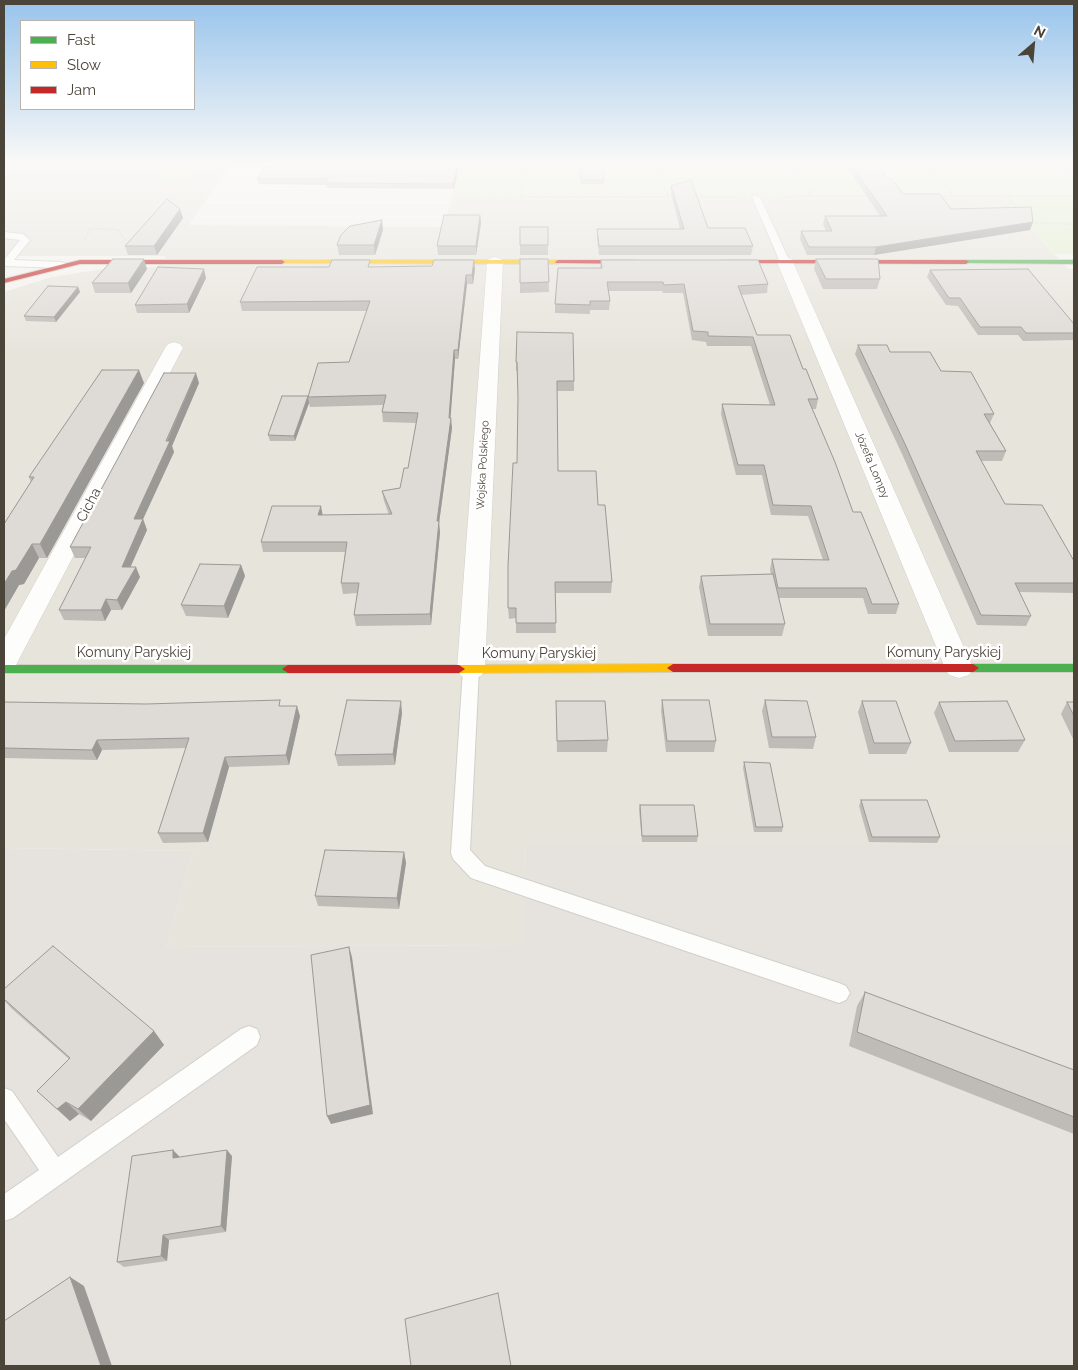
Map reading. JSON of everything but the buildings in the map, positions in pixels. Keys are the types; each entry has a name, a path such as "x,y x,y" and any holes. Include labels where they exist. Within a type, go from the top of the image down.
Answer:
{"street":[{"path":"4,281 62,265 90,262 650,262"},
{"name":"Wojska Polskiego","path":"471,669 495,262"},
{"path":"708,262 1074,262"},
{"name":"Józefa Lompy","path":"785,262 959,668"},
{"name":"Cicha","path":"4,663 174,348"},
{"name":"Komuny Paryskiej","path":"4,668 1074,668"}],"lane":[{"path":"769,227 785,262"},
{"path":"4,235 20,236 25,240 6,263"},
{"path":"6,263 62,265"},
{"path":"471,669 460,853 478,872 839,993"},
{"path":"4,1209 249,1037"},
{"path":"4,1099 55,1173"}],"path":[{"path":"82,243 90,230 98,229 118,230 128,243"}],"shaded area":[{"path":"4,227 1030,227 1068,269 1074,269 1074,845 526,845 524,945 166,947 193,851 4,848 4,292 52,277 103,269 157,267 166,256 4,256"},
{"path":"526,845 1074,845 1074,1366 4,1366 4,848 193,851 166,947 523,945"}],"green space":[{"path":"1030,227 1074,227 1074,254 1055,254"}],"traffic: fast":[{"path":"966,262 1074,262"},
{"path":"973,668 1074,668"},
{"path":"4,669 288,669"}],"traffic: slow":[{"path":"282,262 558,262"},
{"path":"459,669 673,668"}],"traffic: jam":[{"path":"4,281 80,262 282,262"},
{"path":"558,262 637,262"},
{"path":"723,262 966,262"},
{"path":"673,668 973,668"},
{"path":"288,669 459,669"}]}
